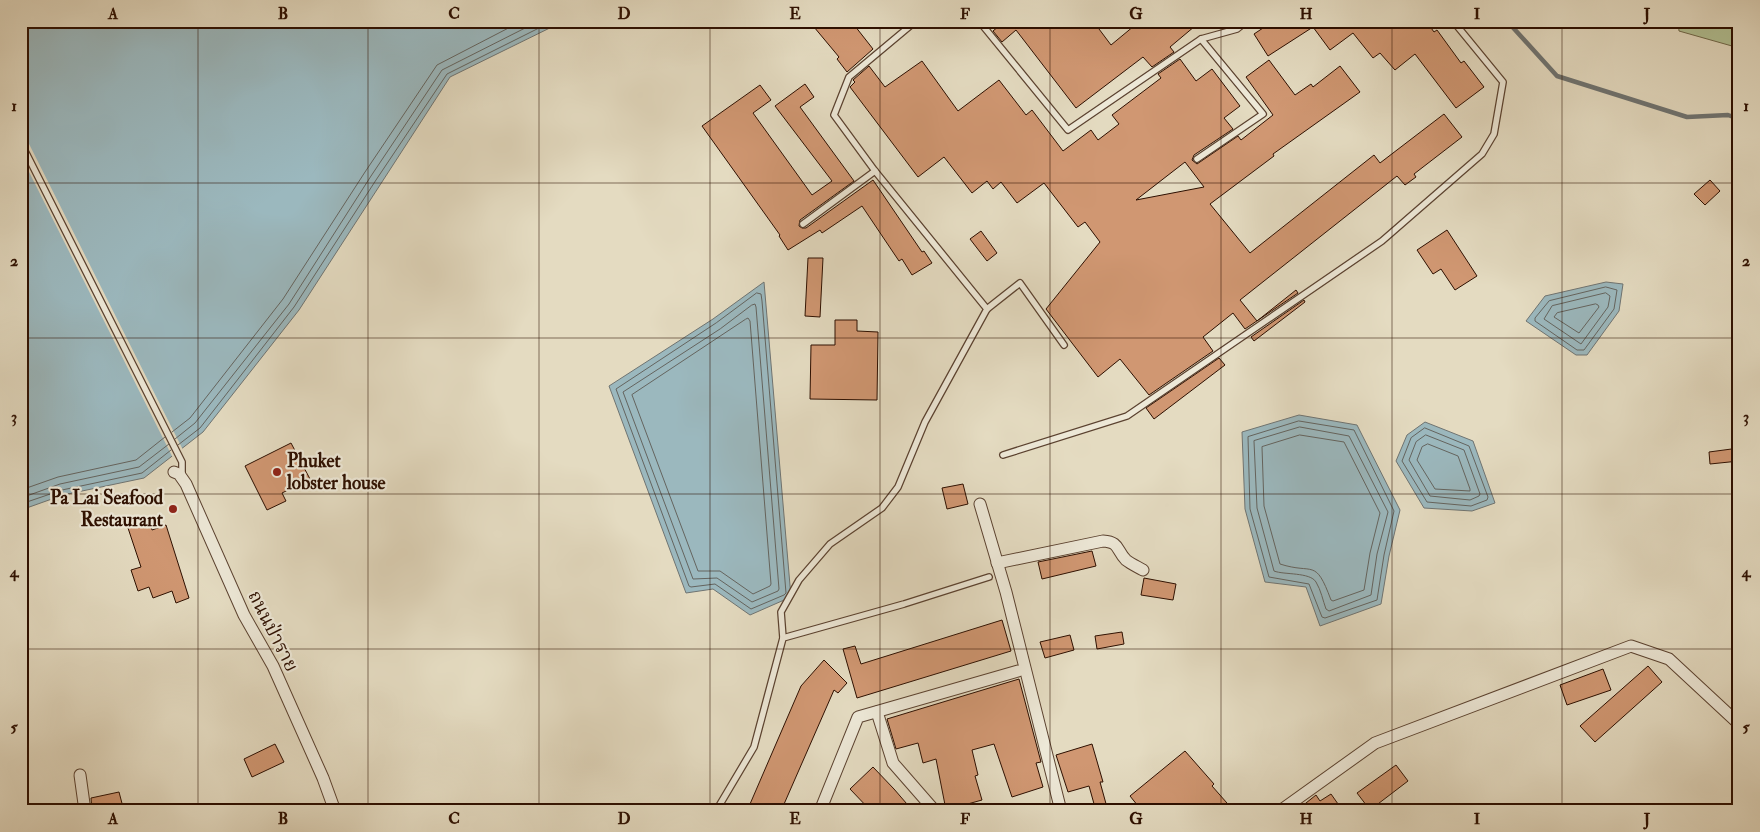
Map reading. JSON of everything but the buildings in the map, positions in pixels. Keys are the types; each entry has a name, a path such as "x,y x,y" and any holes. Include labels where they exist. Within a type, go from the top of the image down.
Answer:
{"street":[{"name":"ถนนป่าราย","path":"178,475 244,615 273,666 323,778 335,811"},
{"path":"980,504 1009,601 1061,811"},
{"path":"997,563 1102,541 1111,541 1116,544 1126,559 1143,570"},
{"path":"1280,811 1375,743 1631,646 1669,659 1739,724"},
{"path":"820,811 858,716 1018,671"},
{"path":"877,712 893,763 935,811"},
{"path":"80,775 85,811"}],"lane":[{"path":"916,21 849,77 834,115 875,172 987,308"},
{"path":"979,21 1068,130 1201,39 1237,29 1246,21"},
{"path":"1003,455 1127,416 1382,241 1482,154 1494,134 1503,82 1453,21"},
{"path":"1197,159 1263,114 1201,39"},
{"path":"21,143 182,462 178,475"},
{"path":"803,224 875,172"},
{"path":"716,811 754,747 783,638 781,612 799,580 830,544 882,508 898,487 925,422 987,308 1020,283 1064,345"},
{"path":"783,638 904,604 989,577"}],"green space":[{"path":"1678,21 1739,21 1739,48 1679,31"}],"water":[{"path":"21,21 564,21 450,77 299,310 203,432 144,478 63,495 21,510"},
{"path":"764,282 791,597 750,615 713,589 686,593 609,386 713,319"},
{"path":"1606,282 1623,284 1619,311 1587,355 1576,355 1526,321 1545,296"},
{"path":"1299,415 1357,425 1400,510 1389,556 1381,604 1320,626 1306,587 1265,582 1245,509 1242,432"},
{"path":"1425,422 1473,441 1495,503 1472,511 1424,508 1396,461 1407,435"}],"pier":[{"path":"21,128 183,450 173,458 21,156"}],"waterway":[{"path":"1507,21 1557,76 1687,117 1728,115 1739,119"}],"place":[{"name":"Phuket lobster house","path":"277,472"},
{"name":"Pa Lai Seafood Restaurant","path":"173,509"}]}
